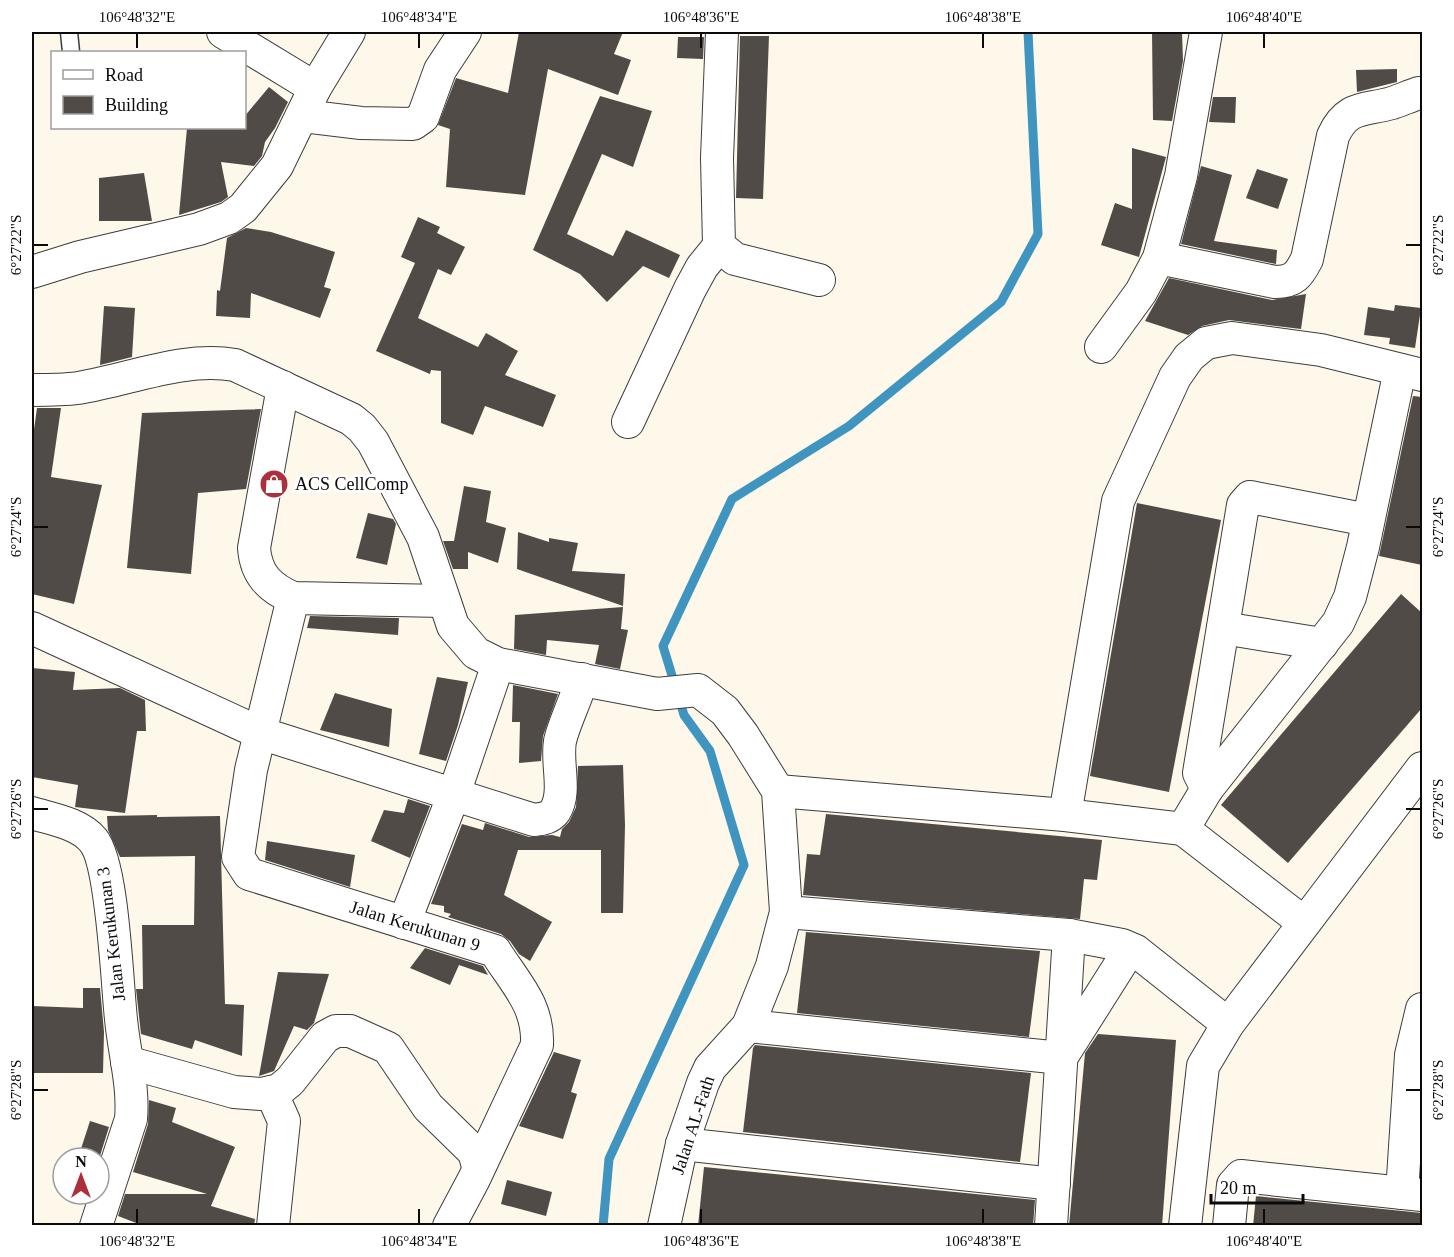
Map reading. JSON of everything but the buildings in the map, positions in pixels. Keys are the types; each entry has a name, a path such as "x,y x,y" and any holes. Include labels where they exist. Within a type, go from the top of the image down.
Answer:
{"street":[{"path":"223,32 309,102 361,123 413,124 423,117 440,70 465,32"},
{"path":"32,268 199,229 229,218 243,208 277,166 309,102 349,32"},
{"path":"628,422 690,290 702,267 719,246 717,158 722,32"},
{"path":"1101,347 1141,292 1159,258 1180,176 1206,32"},
{"path":"1159,258 1275,282 1288,282 1299,276 1307,258 1333,136 1339,122 1354,110 1391,103 1419,93"},
{"path":"719,246 735,258 819,280"},
{"path":"1065,815 1118,501 1175,377 1189,357 1206,343 1232,338 1320,350 1411,373 1368,520 1350,597 1338,623 1207,789 1183,829"},
{"path":"32,390 78,388 184,366 217,362 235,365 351,419 373,442 423,537 453,626 476,653 498,664 657,694 698,690 725,711 778,791 1065,815 1183,829 1303,922"},
{"path":"283,387 254,548 255,564 265,580 277,591 294,598 443,601"},
{"path":"1207,789 1199,773 1244,506 1250,497 1368,520"},
{"name":"Jalan Kerukunan 9","path":"294,598 251,770 238,857 243,866 249,874 495,951 516,979 538,1025 537,1046 478,1166 474,1179 449,1226"},
{"path":"32,628 260,733 534,820 547,818 554,813 560,800 560,740 576,704 582,679"},
{"path":"1223,628 1322,644"},
{"path":"404,923 454,794 498,664"},
{"path":"1185,1226 1203,1066 1228,1024 1303,922 1422,768"},
{"name":"Jalan AL-Fath","path":"664,1226 682,1144 710,1068 748,1026 772,966 786,912 778,791"},
{"name":"Jalan Kerukunan 3","path":"32,813 81,830 93,840 101,853 114,936 133,1102 131,1119 96,1226"},
{"path":"786,912 1069,935 1130,949 1228,1024"},
{"path":"1051,1226 1069,935"},
{"path":"1061,1058 1130,949"},
{"path":"1229,1226 1233,1185 1241,1176 1412,1194 1417,1055 1422,1009"},
{"path":"748,1026 1061,1058"},
{"path":"127,1062 234,1092 261,1094 279,1090 290,1081 326,1037 336,1031 350,1031 388,1048 428,1107 474,1152 478,1166"},
{"path":"271,1092 284,1122 273,1226"},
{"path":"682,1144 1054,1184"}],"lane":[{"path":"69,32 71,51"}],"waterway":[{"path":"603,1226 609,1159 744,865 710,751 684,715 663,646 732,499 849,426 1001,302 1038,234 1028,32"}],"place":[{"name":"ACS CellComp","path":"274,484"}]}
